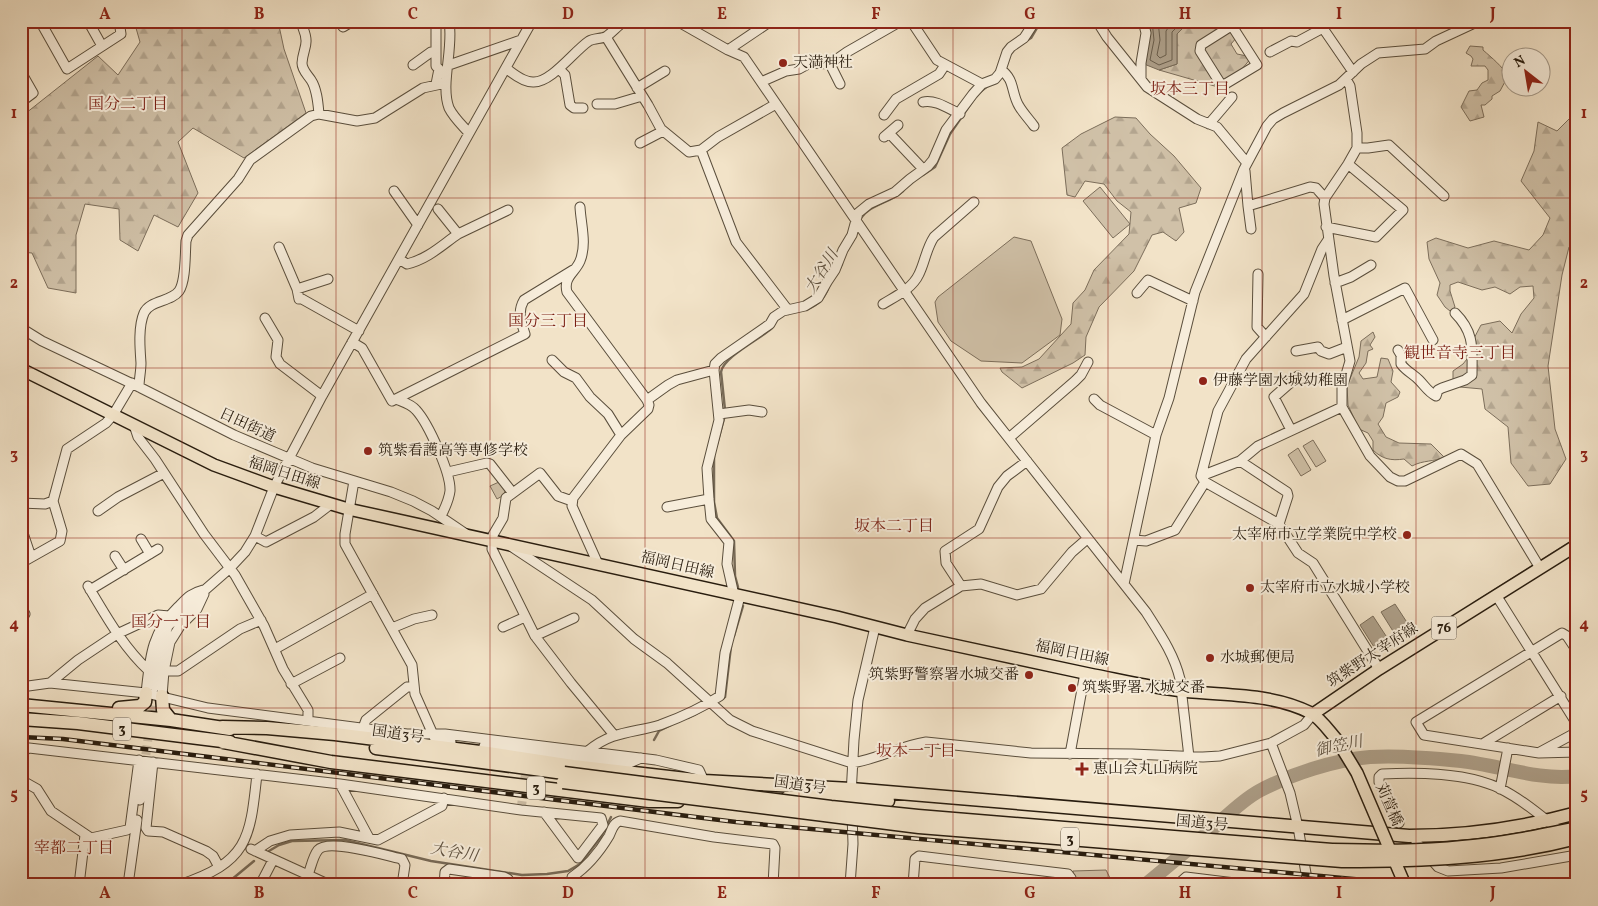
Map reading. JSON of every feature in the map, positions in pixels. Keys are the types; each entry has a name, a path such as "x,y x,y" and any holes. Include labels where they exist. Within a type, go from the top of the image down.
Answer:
{"highway":[{"path":"62,708 135,708 144,704 155,692 163,710 171,720"},
{"name":"国道3号","path":"21,705 171,720 563,778 919,827 1342,861 1402,861 1464,857 1512,851 1577,838"},
{"name":"国道3号","path":"21,719 78,723 222,742 918,816 1332,850 1395,851 1462,848 1507,842 1577,828"},
{"name":"3","path":"222,728 267,728 335,734 655,776 1416,842 1465,840 1522,832 1550,824 1577,813"},
{"name":"3","path":"222,742 331,762 649,801 851,794"},
{"name":"3","path":"1299,831 1444,836 1577,820"}],"main road":[{"name":"福岡日田線","path":"21,369 214,465 274,488 331,504 507,545 1085,673 1182,691 1279,701 1313,714 1337,740"},
{"name":"筑紫野太宰府線","path":"1313,714 1379,669 1496,595 1538,564 1577,545"},
{"name":"苅萱橋","path":"1337,740 1357,773 1405,885"}],"street":[{"path":"40,21 67,69 121,34 119,21"},
{"path":"88,21 102,46"},
{"path":"343,28 353,21"},
{"path":"436,21 436,66 439,69 436,84"},
{"path":"449,21 449,65 446,96 449,108 469,133"},
{"path":"155,692 160,650 166,631 172,621 245,552 255,536 288,459 532,21"},
{"path":"506,68 514,75 534,82 554,74 590,40 606,37 625,21"},
{"path":"677,21 744,57"},
{"path":"728,50 771,21"},
{"path":"761,82 786,71 798,69 810,62 830,64 901,21"},
{"path":"911,21 937,60 982,84"},
{"path":"588,751 596,744 614,735 660,724 711,702 720,696 725,653 737,596 727,566 729,542 712,519 709,499 707,468 719,420 715,364 770,324 774,317 788,310 814,302 822,293 826,282 835,270 863,208 895,192 933,160 946,130 982,84 995,79 1001,70 1007,52 1024,38 1035,21"},
{"path":"1097,21 1107,37 1147,87 1197,119 1217,127 1223,132 1246,166 1251,229"},
{"path":"1141,79 1141,63 1146,33 1143,21"},
{"path":"1124,584 1156,435 1169,398 1193,301 1246,166 1264,131 1273,119 1339,85 1369,58 1378,54 1425,49 1436,41 1479,21"},
{"path":"1236,24 1256,65 1222,86 1200,51 1201,45 1236,24"},
{"path":"1270,52 1291,41 1297,42 1320,25 1353,72"},
{"path":"302,28 307,43 302,64 303,70 315,89 320,114"},
{"path":"606,37 663,131 689,152 701,150 718,137 776,104"},
{"path":"449,65 521,40"},
{"path":"743,41 744,57 981,403 1146,612 1170,651 1177,667 1182,691 1189,757"},
{"path":"414,65 431,52 436,53"},
{"path":"830,64 840,84"},
{"path":"884,114 896,99 939,74 945,65"},
{"path":"559,69 564,75 570,106 583,108"},
{"path":"1001,70 1007,74 1015,91 1018,106 1034,126"},
{"path":"597,104 615,104 640,92 665,71"},
{"path":"21,72 34,93 21,102"},
{"path":"1346,79 1350,86 1357,133 1357,148 1325,198 1326,227 1350,361 1342,388 1342,407 1370,456 1390,477 1398,481 1405,482 1462,454 1477,464 1538,564"},
{"path":"21,563 60,541 62,531 52,501 67,449 106,423 135,385 141,365 139,341 143,314 152,305 179,291 182,284 188,235 238,179 250,160 305,120 320,114 357,120 375,118 423,88 446,83"},
{"path":"1209,124 1232,98"},
{"path":"923,102 936,103 960,114"},
{"path":"898,125 886,135 923,169"},
{"path":"640,143 663,131"},
{"path":"1357,148 1389,145 1444,196"},
{"path":"701,150 736,242 788,310"},
{"path":"1326,227 1376,237 1403,210 1348,164"},
{"path":"1248,206 1310,187 1316,188 1325,198"},
{"path":"394,192 418,225"},
{"path":"883,304 913,283 919,274 929,244 934,237 974,202"},
{"path":"352,342 362,348 392,401 525,334 520,318 524,300 573,270 579,264 584,245 580,207"},
{"path":"438,209 458,234"},
{"path":"399,259 408,264 418,261 429,256 458,234 508,210"},
{"path":"1134,540 1146,541 1175,530 1203,479 1218,410 1246,359 1304,294 1322,249 1328,240"},
{"path":"279,247 299,299 359,330"},
{"path":"1335,283 1351,277 1371,265"},
{"path":"573,270 566,282 566,290 569,297 649,405 648,409 621,435 572,501 572,506 598,564"},
{"path":"1258,274 1258,327 1266,336"},
{"path":"297,290 328,279"},
{"path":"1137,293 1148,280 1193,301"},
{"path":"1342,320 1405,288 1433,340"},
{"path":"1398,350 1401,355 1400,364 1406,371 1418,379 1428,392 1436,396 1438,390 1465,380 1472,375 1472,342 1462,320 1455,313"},
{"path":"265,318 278,340 276,357 280,364 322,396"},
{"name":"日田街道","path":"21,328 42,341 234,435 288,459 391,492 413,501 441,516 467,535"},
{"path":"1296,351 1318,347 1321,352 1330,354 1347,347"},
{"path":"552,360 564,372 576,378 590,397 608,414 621,435"},
{"path":"1009,438 1075,382 1088,362"},
{"path":"647,400 678,380 714,370"},
{"path":"1291,430 1274,397 1298,376"},
{"path":"396,399 412,406 419,414 445,464 450,491 441,516"},
{"path":"1094,399 1100,406 1156,435"},
{"path":"1203,479 1240,461 1258,446 1342,407"},
{"path":"719,414 750,410 762,412"},
{"path":"134,426 138,437 204,534 230,568 261,620 291,684 308,710 308,720"},
{"path":"961,586 946,564 945,551 979,529 998,486 1006,476 1027,461"},
{"path":"1240,461 1288,492 1279,524"},
{"path":"448,472 487,463 494,466 512,492"},
{"path":"98,511 118,497 164,473"},
{"path":"572,501 558,496 540,473 506,498 503,518 491,540 492,549 535,636 571,684 614,735"},
{"path":"1203,479 1279,524 1298,553 1313,563 1379,669"},
{"path":"354,481 348,508 345,544 412,664 415,694 435,739 627,764 641,758"},
{"path":"667,507 709,499"},
{"path":"21,503 44,504 52,501"},
{"path":"255,536 266,542 314,517 331,504"},
{"path":"23,533 31,557"},
{"path":"141,539 154,552 89,588 134,658 149,671"},
{"path":"907,635 916,619 926,608 961,586 980,584 1017,594 1041,589 1062,563 1087,539"},
{"path":"507,545 592,600 634,639 667,663 730,720 752,731 852,763 864,761 911,744 926,742 1031,753 1220,756 1271,743 1304,725 1313,714"},
{"path":"115,556 124,570"},
{"path":"155,692 149,671 155,638 169,616 192,593 206,589"},
{"path":"155,692 164,671 172,638 180,626 197,609 206,589"},
{"path":"275,649 373,594"},
{"path":"1496,595 1577,724"},
{"path":"392,628 432,614"},
{"path":"50,683 78,660 117,634 158,615 169,616"},
{"path":"503,627 525,617"},
{"path":"535,636 574,618"},
{"path":"164,671 178,672 240,629 258,623 261,620"},
{"path":"850,885 853,844 852,763 858,700 875,627"},
{"path":"1577,651 1567,636 1562,634 1416,722 1424,735 1484,743 1507,751 1539,753 1577,752"},
{"path":"291,684 340,658"},
{"path":"1070,754 1085,673"},
{"path":"21,686 50,683 155,692 208,708 407,734 432,733 656,760 699,770 704,780"},
{"path":"363,728 366,720 407,687 414,686"},
{"path":"1484,743 1561,696"},
{"path":"1539,753 1577,732"},
{"path":"1271,743 1290,793 1299,831 1308,885"},
{"path":"25,750 142,764 153,762 340,784 601,818 603,825 578,858 544,812"},
{"path":"1501,786 1507,751"},
{"path":"655,776 656,760"},
{"path":"153,762 146,828 148,831 163,832 206,851 212,856 219,867"},
{"path":"21,780 36,789 51,811 90,838 130,828 142,764"},
{"path":"128,885 142,764"},
{"path":"1399,824 1379,782 1379,777 1382,774 1408,772 1452,776 1501,786 1577,845"},
{"path":"179,885 206,875 232,857 243,846 251,823 257,774"},
{"path":"340,784 369,838"},
{"path":"255,851 270,841 290,835 339,832 378,840 442,806 444,798"},
{"path":"572,885 572,877 583,869 600,849 614,824 620,821 714,837 773,844 775,848 773,885"},
{"path":"79,885 85,835"},
{"path":"1416,842 1438,867 1448,871 1501,868 1577,855"},
{"path":"308,875 318,850 323,847 342,845 402,859 405,865 402,885"},
{"path":"243,846 330,885"},
{"path":"913,885 915,859 919,856 1068,874 1072,878 1070,885"},
{"path":"260,885 273,860"},
{"path":"444,885 446,872 449,869 487,873 504,877 512,885"},
{"path":"1177,885 1186,877 1251,885"}],"green space":[{"path":"134,21 278,21 284,49 306,113 244,158 193,128 178,142 198,193 178,227 154,215 138,251 120,240 119,209 85,204 76,235 76,293 48,288 32,253 21,252 21,117 98,56 118,75 140,42"},
{"path":"1190,21 1225,21 1237,37 1231,44 1237,54 1252,57 1225,89 1159,70 1177,64 1177,33"},
{"path":"1470,46 1483,47 1483,50 1500,65 1500,91 1492,96 1492,99 1485,105 1481,105 1484,117 1470,121 1461,107 1469,91 1477,90 1482,83 1488,80 1488,70 1485,66 1471,66 1473,59 1466,53"},
{"path":"1577,111 1577,251 1569,247 1562,275 1548,366 1555,429 1566,459 1550,484 1528,486 1511,463 1508,427 1485,409 1482,389 1460,387 1453,380 1453,371 1463,364 1471,354 1471,344 1481,325 1500,321 1512,333 1521,314 1534,298 1533,286 1520,287 1510,294 1495,287 1482,290 1458,282 1450,285 1455,307 1450,311 1437,295 1440,283 1429,259 1427,242 1436,238 1468,248 1494,241 1529,250 1543,235 1550,218 1521,181 1534,151 1538,122 1557,131"},
{"path":"1115,117 1136,118 1174,156 1201,188 1196,203 1179,208 1184,232 1176,241 1163,232 1152,235 1134,271 1099,307 1086,337 1085,355 1073,363 1022,388 1002,372 1000,368 1022,367 1039,359 1071,324 1073,303 1085,290 1094,270 1129,234 1131,212 1117,201 1104,184 1085,181 1075,197 1067,195 1062,148 1081,134"},
{"path":"1100,187 1130,224 1113,238 1083,201"},
{"path":"1014,237 1031,241 1062,319 1060,335 1022,363 981,361 951,341 938,322 935,302 938,297"},
{"path":"1373,332 1375,337 1370,345 1373,349 1368,351 1366,363 1359,373 1363,379 1377,377 1381,358 1388,359 1393,371 1391,382 1400,392 1398,397 1386,403 1383,417 1378,424 1386,437 1399,443 1431,444 1444,457 1412,466 1404,459 1387,459 1373,450 1373,441 1368,433 1359,429 1348,405 1347,386 1359,357 1361,341"},
{"path":"1313,440 1326,461 1316,467 1303,446"},
{"path":"1298,448 1311,470 1301,476 1288,455"},
{"path":"499,482 505,491 504,495 497,499 490,486"},
{"path":"1106,870 1110,878 1098,885 1073,885 1073,871"}],"water":[{"path":"1147,21 1190,21 1177,34 1177,64 1159,70 1144,64"},
{"path":"1395,604 1410,627 1396,636 1381,612"},
{"path":"1373,616 1388,639 1374,647 1360,625"}],"waterway":[{"name":"大谷川","path":"1026,41 1031,38 1041,21"},
{"name":"大谷川","path":"980,92 989,85"},
{"name":"大谷川","path":"923,175 935,167 950,134 976,96"},
{"name":"大谷川","path":"860,219 869,210 903,191"},
{"name":"大谷川","path":"837,274 842,264"},
{"name":"大谷川","path":"808,309 820,301 828,289"},
{"name":"大谷川","path":"725,410 721,372 723,366 735,354 772,328"},
{"name":"大谷川","path":"717,444 725,415"},
{"name":"大谷川","path":"714,456 714,502 717,518 734,541 735,576 738,587"},
{"path":"1474,603 1577,538"},
{"name":"大谷川","path":"734,636 743,606"},
{"name":"大谷川","path":"722,699 725,697 731,646"},
{"name":"大谷川","path":"688,718 707,708"},
{"name":"大谷川","path":"654,740 659,731 671,725"},
{"name":"御笠川","path":"1145,885 1252,795 1285,779 1342,761 1381,756 1427,758 1475,763 1533,775 1577,776"},
{"name":"大谷川","path":"269,851 279,845 292,841 345,840 431,861 522,875 547,874 568,871 580,864 601,837 611,817"},
{"name":"大谷川","path":"225,885 254,861"}],"tunnel":[{"path":"144,768 155,688"},
{"path":"521,810 527,762"}],"railway":[{"path":"21,737 63,739 736,822 1418,885"}],"place":[{"name":"天満神社","path":"783,63"},
{"name":"伊藤学園水城幼稚園","path":"1203,381"},
{"name":"筑紫看護高等専修学校","path":"368,451"},
{"name":"太宰府市立学業院中学校","path":"1407,535"},
{"name":"太宰府市立水城小学校","path":"1250,588"},
{"name":"水城郵便局","path":"1210,658"},
{"name":"筑紫野警察署水城交番","path":"1029,675"},
{"name":"筑紫野署 水城交番","path":"1072,688"},
{"name":"恵山会丸山病院","path":"1082,769"}],"district":[{"name":"坂本三丁目","path":"1190,90"},
{"name":"国分二丁目","path":"128,105"},
{"name":"国分三丁目","path":"548,322"},
{"name":"観世音寺三丁目","path":"1460,354"},
{"name":"坂本二丁目","path":"894,527"},
{"name":"国分一丁目","path":"171,623"},
{"name":"坂本一丁目","path":"916,752"},
{"name":"宰都二丁目","path":"74,849"}]}
